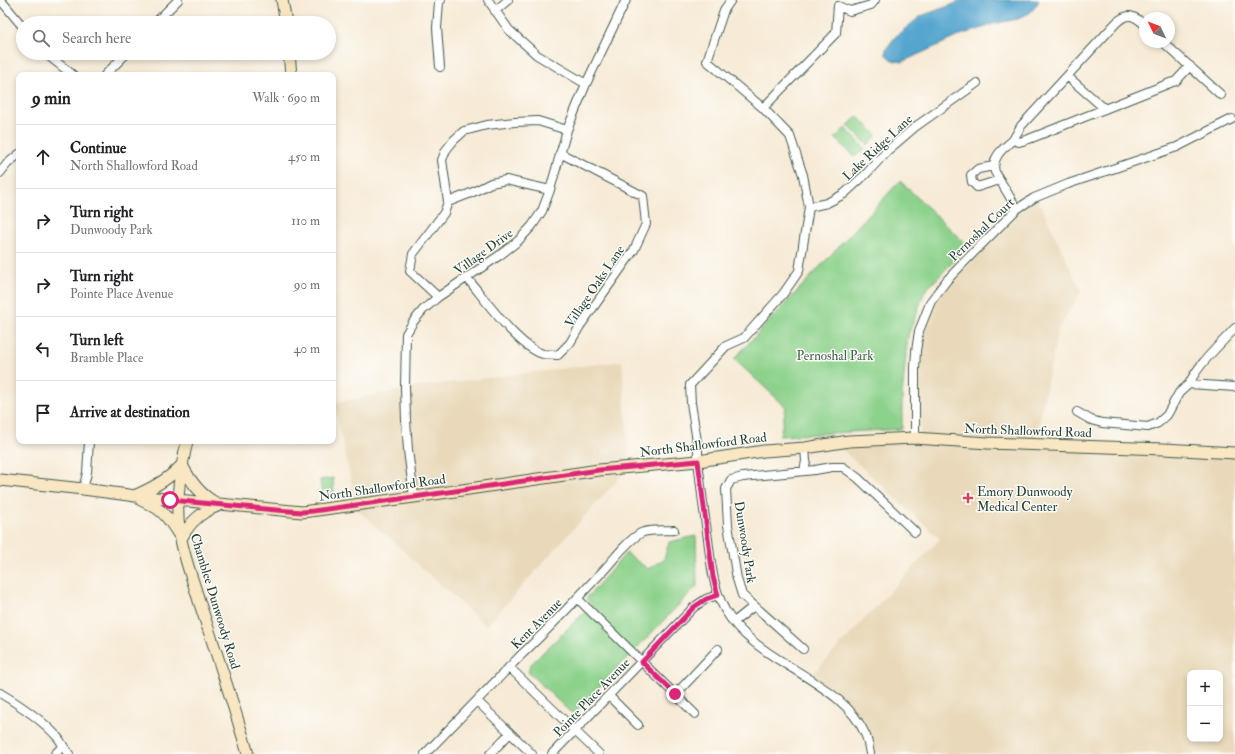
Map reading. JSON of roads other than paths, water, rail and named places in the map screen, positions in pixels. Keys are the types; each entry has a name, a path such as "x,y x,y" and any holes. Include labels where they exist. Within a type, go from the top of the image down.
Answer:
{"street":[{"path":"0,0 16,19"},
{"path":"162,16 178,0"},
{"path":"282,0 285,16"},
{"path":"440,67 437,28 439,2 441,0"},
{"path":"488,0 509,30 537,55 586,84"},
{"path":"496,11 508,0"},
{"name":"Village Drive","path":"414,497 406,420 406,334 413,322 423,310 438,297 518,241 532,226 542,211 550,190 567,130 586,84 626,0"},
{"path":"732,0 724,10 707,61 763,108 790,136 803,175 809,207 799,271 783,294 744,338 726,346 690,385 690,402 698,448 698,461 713,577 718,595 734,622 751,640 820,686 842,703 856,718 866,736 870,754"},
{"path":"763,108 836,33 835,3 850,10 871,5 875,0"},
{"path":"1017,209 995,172 994,162 997,155 1012,140 1021,126 1116,23 1123,17 1129,16 1135,17 1139,20"},
{"path":"1170,48 1221,95"},
{"path":"54,60 69,72"},
{"path":"109,72 120,60"},
{"path":"290,60 291,72"},
{"path":"1012,140 1024,141 1170,83 1190,66"},
{"path":"1067,76 1104,109"},
{"name":"Lake Ridge Lane","path":"809,207 827,203 844,194 867,173 887,151 914,127 977,83"},
{"name":"Pernoshal Court","path":"915,438 916,351 919,331 931,301 947,280 963,263 1017,209 1034,198 1068,184 1177,147 1232,118"},
{"path":"438,297 410,271 413,254 444,214 448,202 442,160 446,150 464,131 487,125 538,121 567,130"},
{"name":"Village Oaks Lane","path":"467,278 523,343 543,354 558,355 570,343 580,326 634,250 646,224 643,196 560,153"},
{"path":"0,173 7,164 16,156"},
{"path":"994,166 978,169 972,175 972,182 977,187 1000,180"},
{"path":"448,202 491,183 506,180 550,190"},
{"path":"1077,412 1091,420 1102,423 1148,426 1158,423 1167,415 1179,393 1189,384 1193,376 1205,361 1235,328"},
{"path":"1189,384 1235,387"},
{"name":"North Shallowford Road","path":"178,500 302,512 599,470 698,461 764,451 805,448 848,441 915,438 988,443 1235,453"},
{"path":"83,489 87,473 89,444"},
{"name":"Chamblee Dunwoody Road","path":"186,444 182,465 178,500 179,529 187,564 210,637 236,710 248,754"},
{"path":"804,471 806,461 805,448"},
{"path":"134,496 175,473 182,465 188,476 201,493 208,499 220,504"},
{"name":"Dunwoody Park","path":"803,650 742,595 737,579 728,525 726,489 731,480 744,477 843,467 858,478 915,532"},
{"path":"0,480 178,500"},
{"path":"134,496 162,511 169,519 181,539 188,527 195,520 205,512 220,504"},
{"name":"Kent Avenue","path":"425,754 536,641 627,545 640,534 647,531 674,530"},
{"name":"Pointe Place Avenue","path":"552,754 694,607 706,599 718,595"},
{"path":"577,598 695,714"},
{"path":"734,622 754,606"},
{"path":"675,694 718,649"},
{"path":"509,667 599,754"},
{"path":"0,693 44,724 59,739 70,754"},
{"path":"609,696 638,725"},
{"path":"477,700 532,754"},
{"path":"490,754 510,733"},
{"path":"55,754 63,746"}],"water":[{"path":"961,0 1039,0 1031,12 1018,19 993,24 963,34 902,62 892,60 886,55 886,49 896,36 921,16"}],"place":[{"name":"Emory Dunwoody Medical Center","path":"968,498"}],"park label":[{"name":"Pernoshal Park","path":"835,355"}]}
